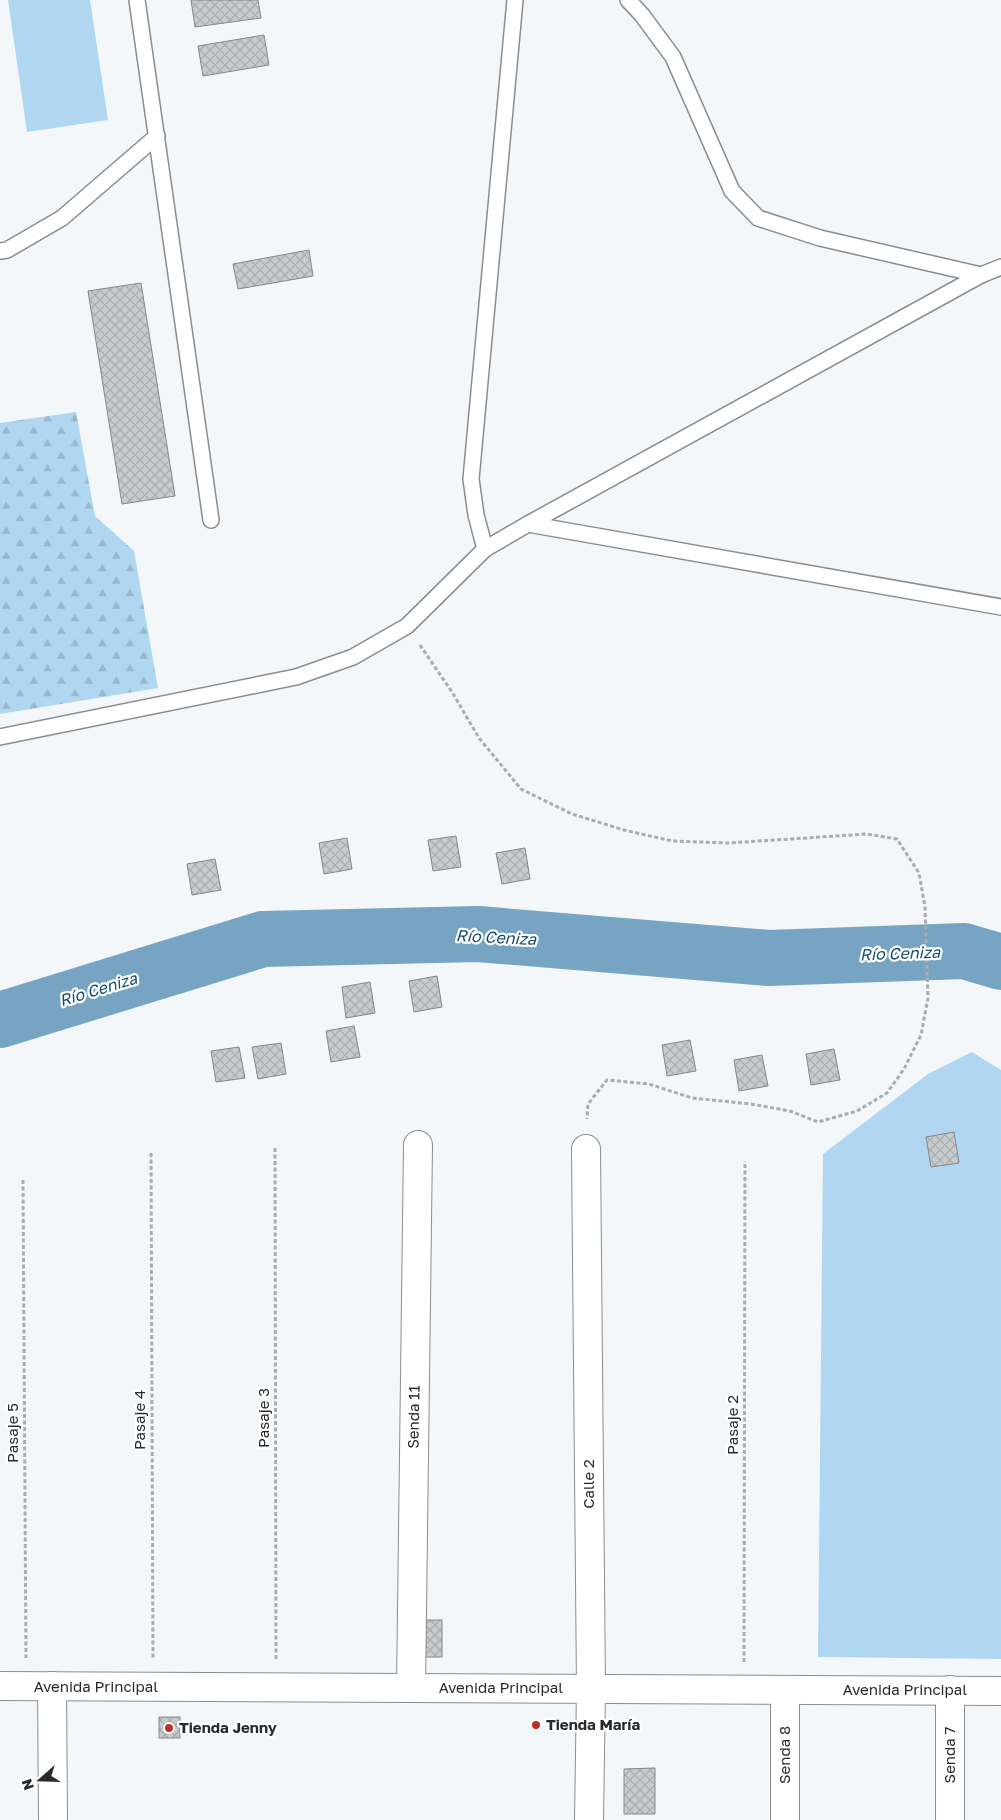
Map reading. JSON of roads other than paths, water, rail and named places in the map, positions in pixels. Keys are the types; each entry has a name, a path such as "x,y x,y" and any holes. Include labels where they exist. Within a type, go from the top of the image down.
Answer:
{"street":[{"name":"Senda 11","path":"410,1688 418,1145"},
{"name":"Calle 2","path":"586,1148 591,1689 589,1820"},
{"name":"Avenida Principal","path":"0,1686 1001,1691"},
{"path":"39,1686 53,1820"},
{"name":"Senda 8","path":"785,1820 786,1690"},
{"name":"Senda 7","path":"950,1690 950,1820"}],"lane":[{"path":"137,0 211,520"},
{"path":"485,549 476,515 471,479 515,0"},
{"path":"628,0 642,15 673,57 732,191 758,218 820,238 981,275"},
{"path":"0,251 7,250 62,218 157,136"},
{"path":"0,738 296,677 353,656 407,626 485,549 981,275 1001,267"},
{"path":"528,524 1001,607"}],"waterway":[{"name":"Río Ceniza","path":"0,1020 263,939 478,934 769,958 964,951 1001,962"}],"place":[{"name":"Tienda María","path":"536,1725"},
{"name":"Tienda Jenny","path":"169,1728"}]}
